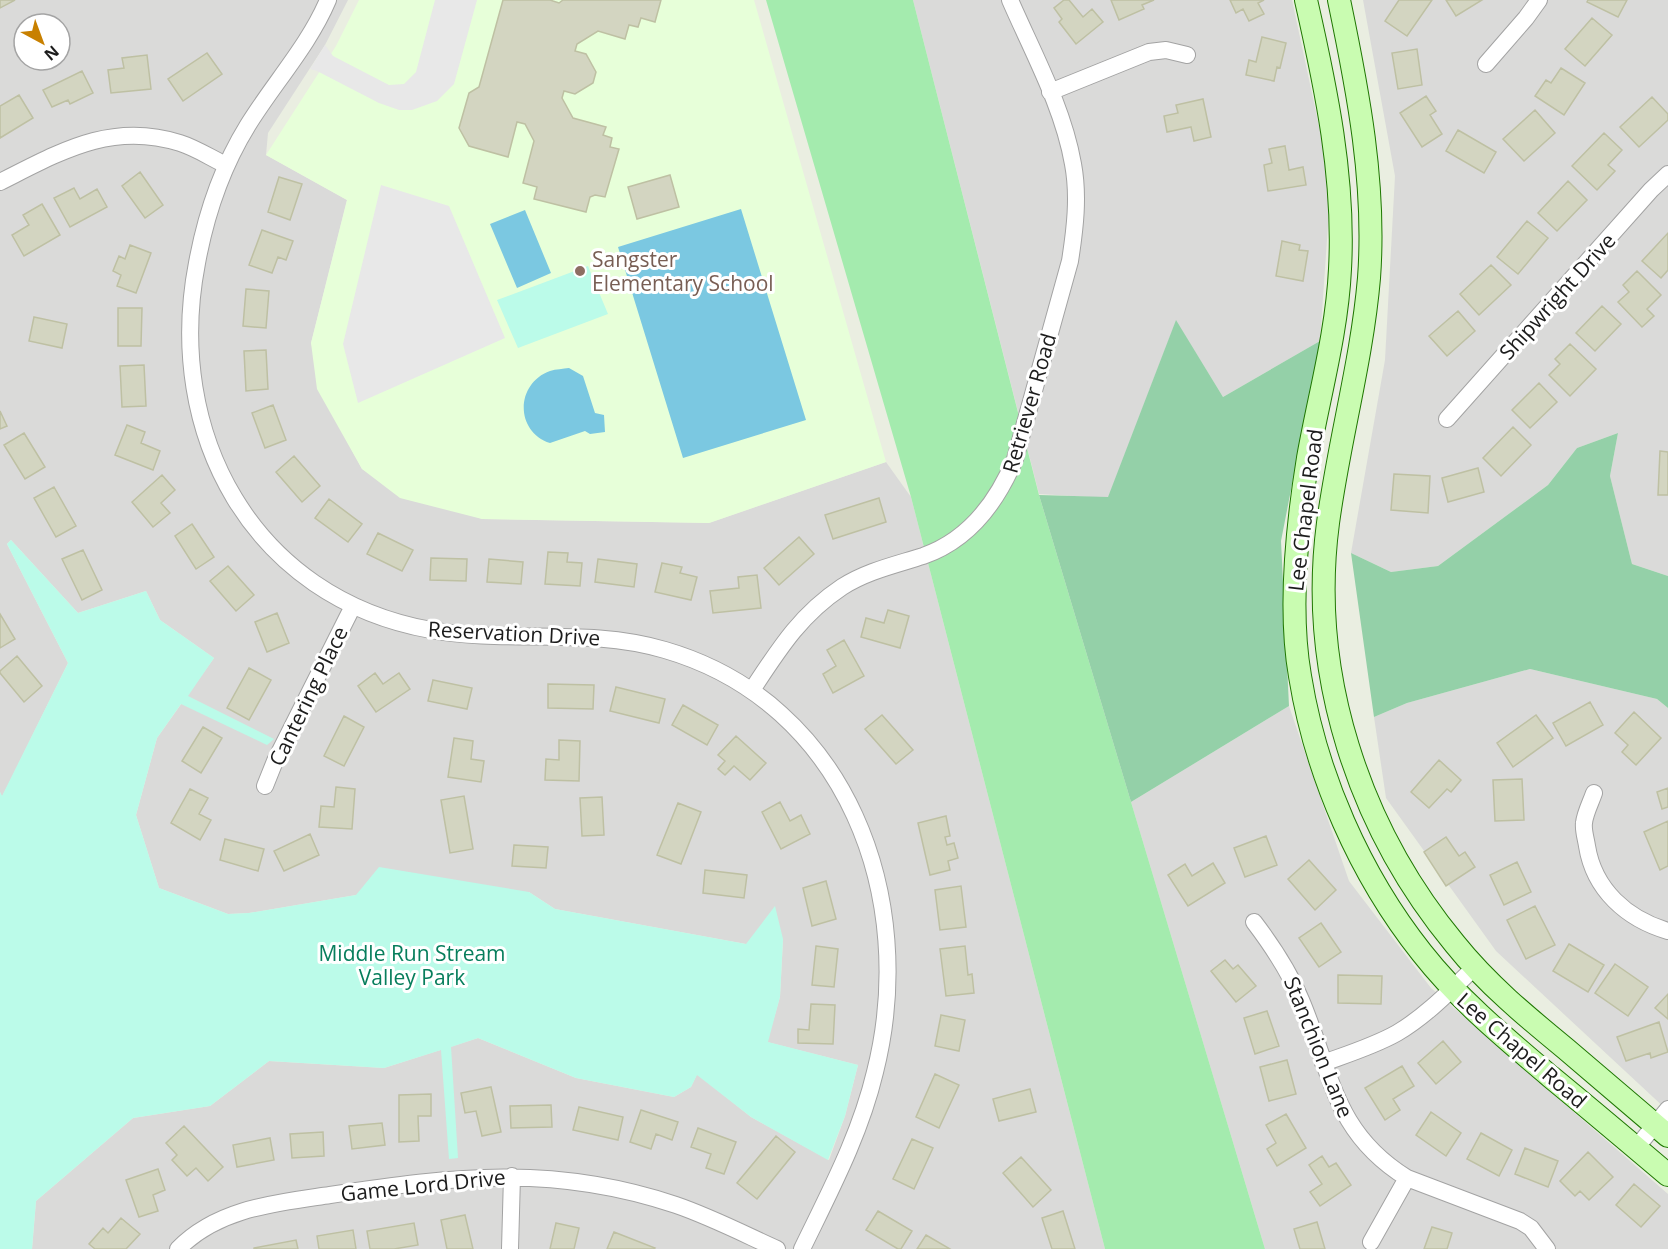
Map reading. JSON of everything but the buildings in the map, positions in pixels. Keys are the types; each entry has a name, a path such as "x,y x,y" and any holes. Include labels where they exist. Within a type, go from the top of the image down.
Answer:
{"main road":[{"name":"Lee Chapel Road","path":"1306,0 1339,174 1342,224 1340,274 1333,328 1308,460 1299,522 1294,596 1299,676 1309,721 1339,809 1378,889 1406,932 1452,989 1489,1026 1668,1175"},
{"name":"Lee Chapel Road","path":"1339,0 1365,142 1370,198 1369,277 1362,333 1337,464 1323,572 1323,613 1333,686 1351,758 1378,823 1423,903 1456,947 1520,1011 1664,1123"},
{"path":"1333,328 1362,333"}],"street":[{"name":"Reservation Drive","path":"328,0 313,29 246,127 226,165 205,224 192,291 190,361 201,424 211,453 238,505 256,530 300,572 320,587 353,606 398,623 432,630 514,636 595,637 642,643 669,651 716,669 752,690 784,716 801,734 834,777 848,800 870,852 881,901 887,944 888,977 885,1020 868,1098 848,1152 802,1249"},
{"name":"Retriever Road","path":"752,690 793,629 821,602 866,574 924,555 951,542 983,514 1005,483 1018,448 1070,261 1075,233 1077,199 1074,166 1066,133 1010,0"},
{"path":"1485,64 1539,0"},
{"path":"1050,92 1142,54 1166,50 1187,55"},
{"path":"0,182 64,149 89,141 122,135 183,144 226,165"},
{"name":"Shipwright Drive","path":"1447,419 1651,190 1668,174"},
{"name":"Cantering Place","path":"265,786 275,761 353,606"},
{"path":"1594,793 1584,824 1588,851 1597,876 1616,903 1632,916 1668,931"},
{"name":"Stanchion Lane","path":"1254,922 1291,976 1336,1098 1351,1127 1371,1150 1392,1169 1407,1178 1520,1221 1531,1228 1547,1249"},
{"path":"1323,1063 1374,1045 1398,1032 1452,989 1475,967"},
{"path":"1636,1148 1664,1123"},
{"path":"510,1249 512,1176"},
{"name":"Game Lord Drive","path":"178,1249 206,1227 242,1210 414,1182 512,1176 569,1180 650,1197 714,1220 777,1249"},
{"path":"1371,1242 1407,1178"}],"shaded area":[{"path":"0,0 348,0 325,45 268,133 266,155 347,200 311,343 341,430 362,469 482,519 709,523 886,462 911,497 1105,1249 32,1249 36,1201 133,1118 210,1106 269,1061 384,1068 478,1038 576,1078 674,1097 691,1087 697,1074 751,1117 829,1160 845,1116 858,1065 767,1042 780,997 783,939 746,944 555,909 529,892 356,895 249,913 228,914 159,888 136,815 157,738 214,658 160,620 146,591 78,613 11,540 7,544 68,663 2,797 0,792"},
{"name":"Sangster Elementary School","path":"359,0 754,0 886,462 709,523 482,519 400,498 362,469 317,389 311,343 347,200 266,155 336,46"},
{"path":"435,0 477,0 454,84 437,101 412,110 399,110 379,103 310,69 325,45 333,56 389,85 404,84 416,72"},
{"path":"913,0 1292,0 1331,182 1320,341 1223,397 1176,321 1108,498 1039,494"},
{"path":"1363,0 1668,0 1668,576 1632,564 1610,476 1618,433 1577,448 1548,485 1438,566 1391,572 1351,553 1385,360 1395,176"},
{"path":"381,185 449,206 505,338 358,403 343,344"},
{"path":"741,209 806,420 683,458 618,247"},
{"path":"525,210 551,273 517,288 490,224"},
{"path":"1176,320 1223,397 1320,341 1281,541 1289,706 1131,802 1039,495 1108,497"},
{"path":"569,368 583,376 595,413 604,415 605,432 590,434 585,431 550,443 538,437 530,428 525,418 526,396 539,377 550,371"},
{"path":"1618,433 1610,476 1632,564 1668,576 1668,708 1657,699 1530,669 1407,703 1374,717 1351,553 1391,572 1438,566 1548,485 1577,448"},
{"path":"1530,669 1657,699 1668,708 1668,1111 1496,951 1386,798 1374,717 1407,703"},
{"path":"1289,706 1349,881 1431,988 1668,1194 1668,1249 1265,1249 1131,802"}],"green space":[{"path":"766,0 913,0 1039,495 1265,1249 1105,1249 911,497"},
{"path":"588,266 608,314 518,348 497,300"},
{"name":"Middle Run Stream Valley Park","path":"11,540 78,613 146,591 160,620 214,658 188,696 274,739 267,745 181,704 157,738 136,815 159,888 228,914 249,913 356,895 379,867 529,892 555,909 746,944 775,906 783,939 780,997 768,1042 858,1065 845,1116 828,1160 751,1117 697,1075 691,1087 674,1097 576,1078 478,1038 451,1047 458,1158 449,1159 441,1050 384,1068 269,1061 210,1106 133,1118 36,1201 32,1249 0,1249 0,792 2,796 68,663 7,544"}],"place":[{"name":"Sangster Elementary School","path":"580,271"}]}
